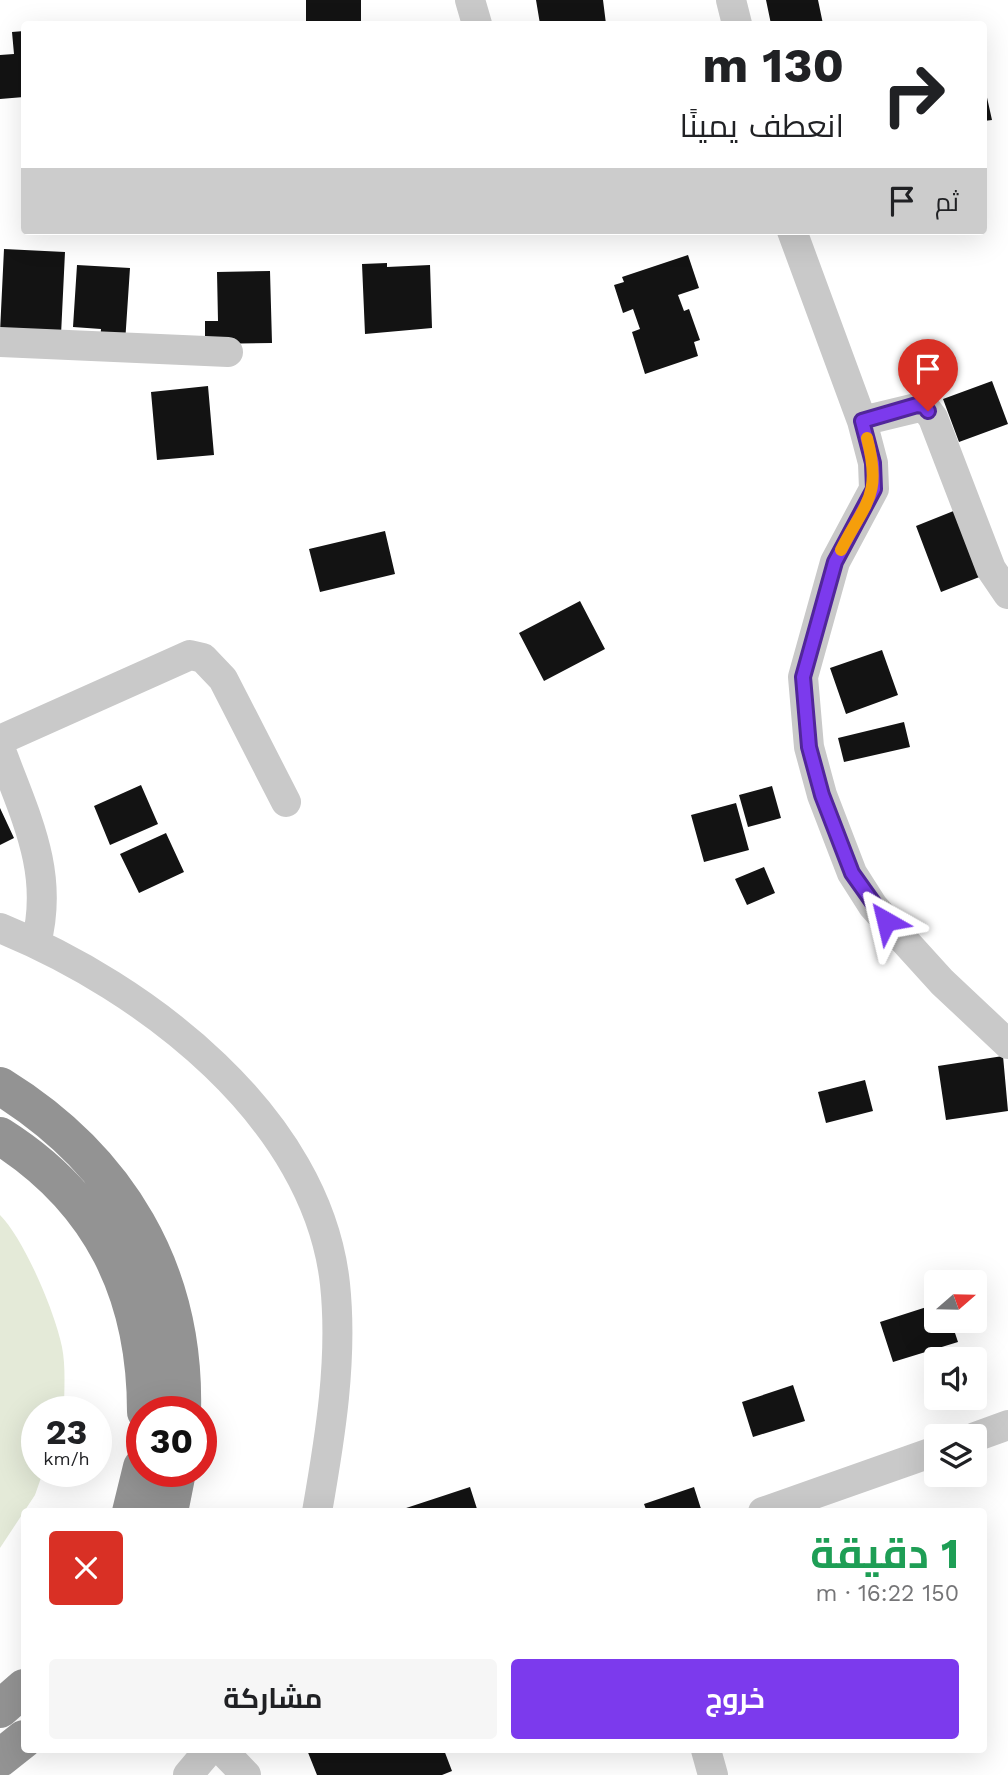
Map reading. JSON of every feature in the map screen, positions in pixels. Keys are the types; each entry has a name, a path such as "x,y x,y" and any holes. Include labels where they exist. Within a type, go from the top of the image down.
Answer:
{"highway":[{"path":"0,1086 57,1125 82,1148 104,1174 142,1231 164,1284 176,1328 180,1396"},
{"path":"0,1136 58,1181 95,1224 113,1253 136,1321 143,1357 145,1396"},
{"path":"132,1508 137,1487"},
{"path":"170,1508 174,1487"},
{"path":"0,1709 21,1691"},
{"path":"0,1758 21,1741"}],"street":[{"path":"470,0 476,21"},
{"path":"731,0 736,21"},
{"path":"793,235 862,421 873,463 874,489 835,562 803,677 809,747 822,795 852,873 873,906 942,982 1008,1044"},
{"path":"0,342 228,352"},
{"path":"862,421 924,406 933,418 991,569 1008,594"},
{"path":"0,740 190,655 203,658 223,679 286,802"},
{"path":"0,748 40,860 44,902 36,943"},
{"path":"0,928 71,960 138,1002 199,1052 274,1134 307,1190 329,1251 337,1316 331,1417 318,1508"},
{"path":"987,1433 1008,1425"},
{"path":"774,1508 924,1455"},
{"path":"188,1775 206,1753"},
{"path":"225,1753 247,1775"},
{"path":"707,1753 713,1775"}],"green space":[{"path":"0,1215 19,1241 46,1296 58,1332 64,1363 64,1396 21,1396 21,1487 38,1487 26,1508 21,1508 21,1516 0,1548"}],"building":[{"path":"306,0 361,0 361,21 306,21"},
{"path":"536,0 603,0 606,21 540,21"},
{"path":"766,0 818,0 822,21 770,21"},
{"path":"21,31 21,97 0,99 0,55 14,54 12,32"},
{"path":"987,98 992,120 987,121"},
{"path":"4,249 65,252 61,335 0,332"},
{"path":"688,255 699,288 678,295 684,311 689,309 700,340 694,342 698,356 645,374 632,332 640,329 633,309 623,313 614,285 624,282 622,277"},
{"path":"387,263 387,267 430,265 432,328 365,334 362,264"},
{"path":"77,265 130,268 125,343 100,342 101,329 73,327"},
{"path":"270,271 272,343 205,344 205,321 218,321 217,272"},
{"path":"992,381 1008,424 959,442 943,399"},
{"path":"208,386 214,455 157,460 151,392"},
{"path":"961,508 987,574 941,592 916,526"},
{"path":"385,531 395,574 320,592 309,549"},
{"path":"580,601 605,649 544,681 519,633"},
{"path":"882,650 898,695 846,714 830,668"},
{"path":"904,722 910,747 844,762 838,738"},
{"path":"141,785 158,824 110,845 94,806"},
{"path":"772,786 781,818 748,827 739,795"},
{"path":"736,803 749,850 704,862 691,815"},
{"path":"0,808 14,838 0,845"},
{"path":"166,833 184,872 139,893 120,854"},
{"path":"764,867 775,893 747,905 735,879"},
{"path":"1003,1056 1008,1111 946,1120 938,1066"},
{"path":"865,1080 873,1111 826,1123 818,1092"},
{"path":"924,1308 924,1334 955,1334 958,1342 942,1347 924,1347 924,1352 893,1362 880,1322"},
{"path":"793,1385 805,1421 753,1437 742,1402"},
{"path":"470,1487 477,1508 406,1508"},
{"path":"694,1487 701,1508 646,1508 644,1504"},
{"path":"308,1753 445,1753 452,1771 442,1775 317,1775"}],"slow traffic":[{"path":"841,550 874,489 873,463 867,438"}],"route":[{"path":"886,921 852,873 822,795 809,747 803,677 835,562 874,489 873,463 862,421 917,405 924,406 928,411"}]}
